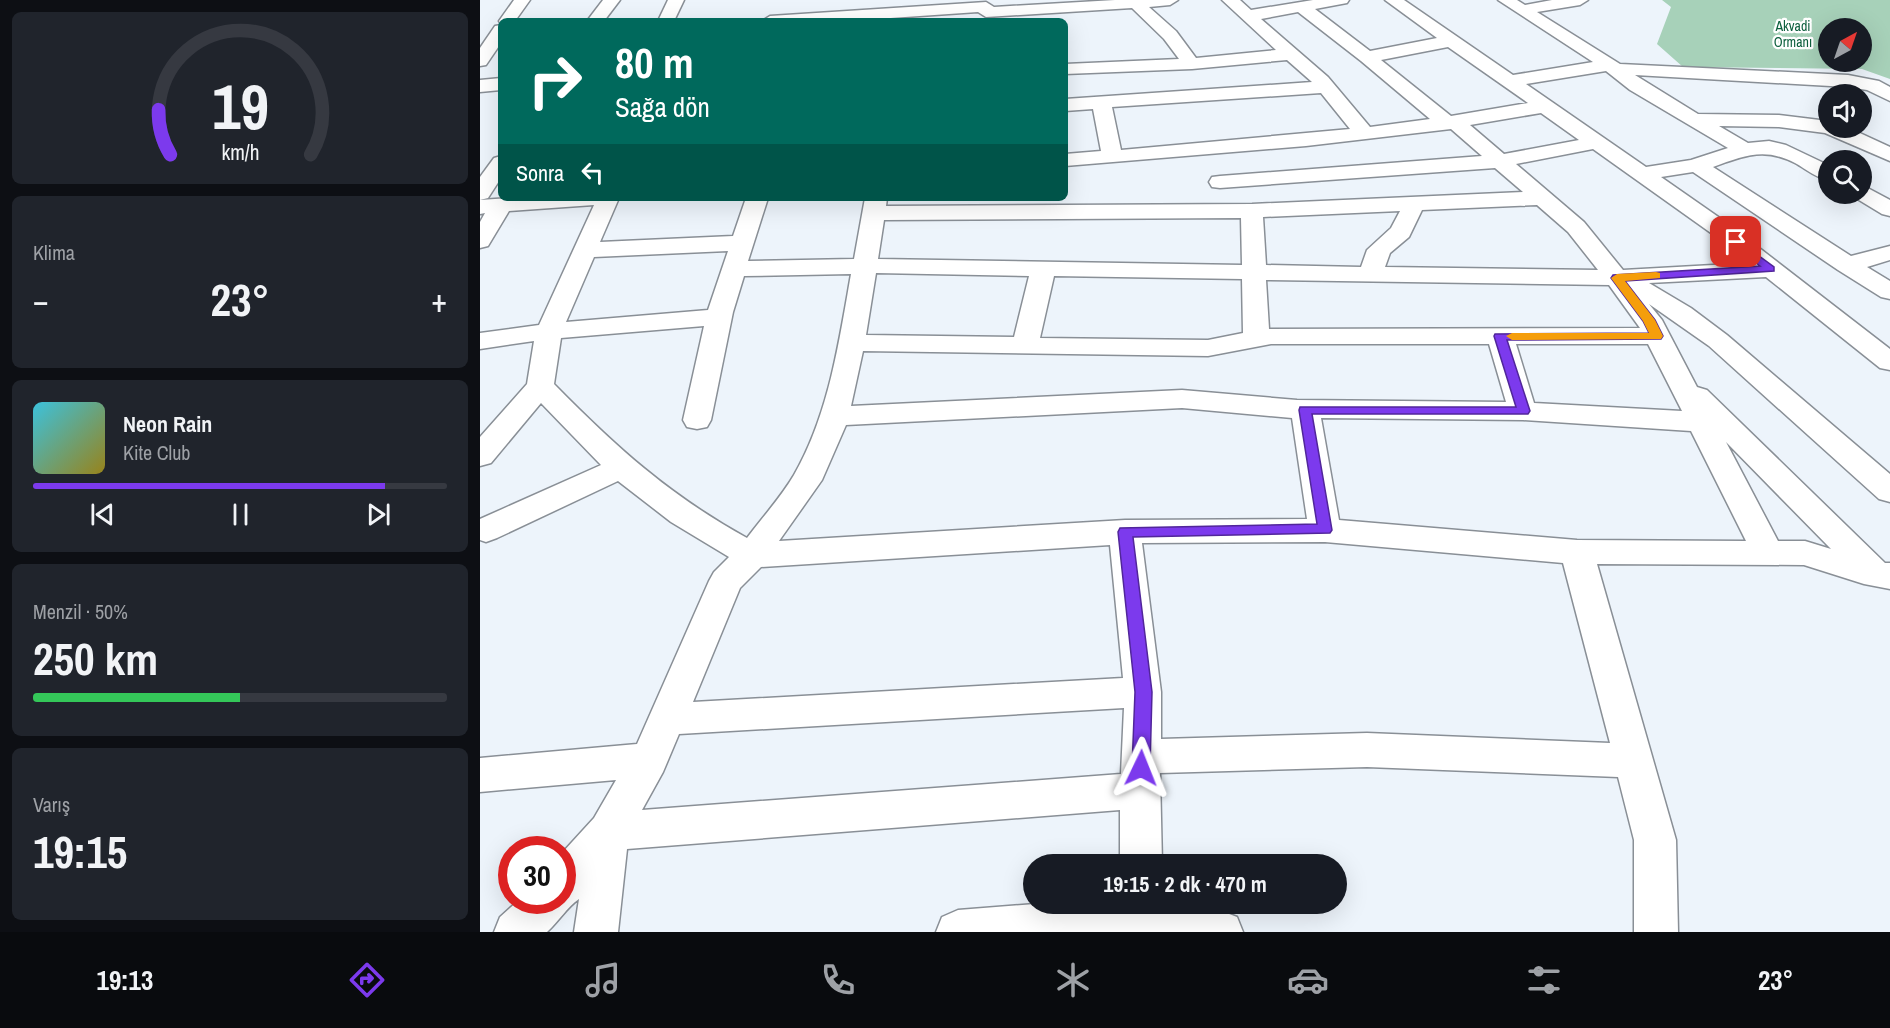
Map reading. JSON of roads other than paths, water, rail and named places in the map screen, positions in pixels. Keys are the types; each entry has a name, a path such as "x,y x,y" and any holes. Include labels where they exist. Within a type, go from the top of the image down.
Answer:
{"street":[{"path":"509,18 522,0"},
{"path":"597,18 612,0"},
{"path":"667,18 676,0"},
{"path":"794,18 798,0"},
{"path":"810,18 900,7 985,10 1137,4 1170,0"},
{"path":"1230,0 1326,87 1363,132"},
{"path":"1248,16 1341,0"},
{"path":"1393,0 1719,228 1887,356"},
{"path":"1514,5 1580,0"},
{"path":"1137,4 1170,34 1192,64"},
{"path":"1514,5 1612,67 1637,86 1745,150"},
{"path":"1301,7 1500,161 1576,227 1649,320 1768,552"},
{"path":"487,52 498,35"},
{"path":"1367,57 1451,41"},
{"path":"1068,69 1192,64 1292,54"},
{"path":"1134,67 1143,101"},
{"path":"1511,81 1612,67 1848,81 1872,85 1890,95"},
{"path":"480,86 498,84"},
{"path":"1068,105 1326,87"},
{"path":"1102,103 1112,156"},
{"path":"1068,160 1216,149 1363,132 1408,130 1546,106"},
{"path":"1693,120 1779,121 1818,126"},
{"path":"1857,138 1890,154"},
{"path":"1220,182 1500,161 1598,142"},
{"path":"1642,174 1696,165 1745,150 1776,148 1791,153 1818,168"},
{"path":"1216,149 1224,211"},
{"path":"1696,165 1845,265 1890,292"},
{"path":"480,193 498,166"},
{"path":"576,869 608,831 649,760 726,581 752,555 807,480 835,416 852,344 875,206 1252,211 1544,198"},
{"path":"480,241 490,207 560,201"},
{"path":"480,456 540,386 549,332 607,201"},
{"path":"698,420 720,317 756,201"},
{"path":"1371,274 1379,250 1401,232 1415,202"},
{"path":"1252,211 1256,340"},
{"path":"585,250 743,243"},
{"path":"1845,265 1890,253"},
{"path":"735,269 864,266 1617,278 1771,269"},
{"path":"1025,345 1043,270"},
{"path":"1617,278 1653,293 1678,309 1735,355 1890,490"},
{"path":"480,340 720,317"},
{"path":"852,344 1208,348 1270,336 1657,336"},
{"path":"1500,336 1523,411"},
{"path":"1678,376 1883,575"},
{"path":"540,386 643,486 711,533 752,555 1125,532 1325,530 1577,552 1805,553 1883,575"},
{"path":"835,416 1182,399 1305,410 1523,411 1701,422"},
{"path":"1305,410 1325,530"},
{"path":"482,532 623,467"},
{"path":"1125,532 1143,692 1141,854"},
{"path":"1577,552 1655,840 1656,932"},
{"path":"667,718 1143,692"},
{"path":"608,831 1367,750 1634,761"},
{"path":"480,775 649,760"},
{"path":"596,932 608,831"},
{"path":"516,932 535,914"},
{"path":"958,932 1141,917 1198,930"}],"park label":[{"name":"Akvadi Ormanı","path":"1793,34"}]}
